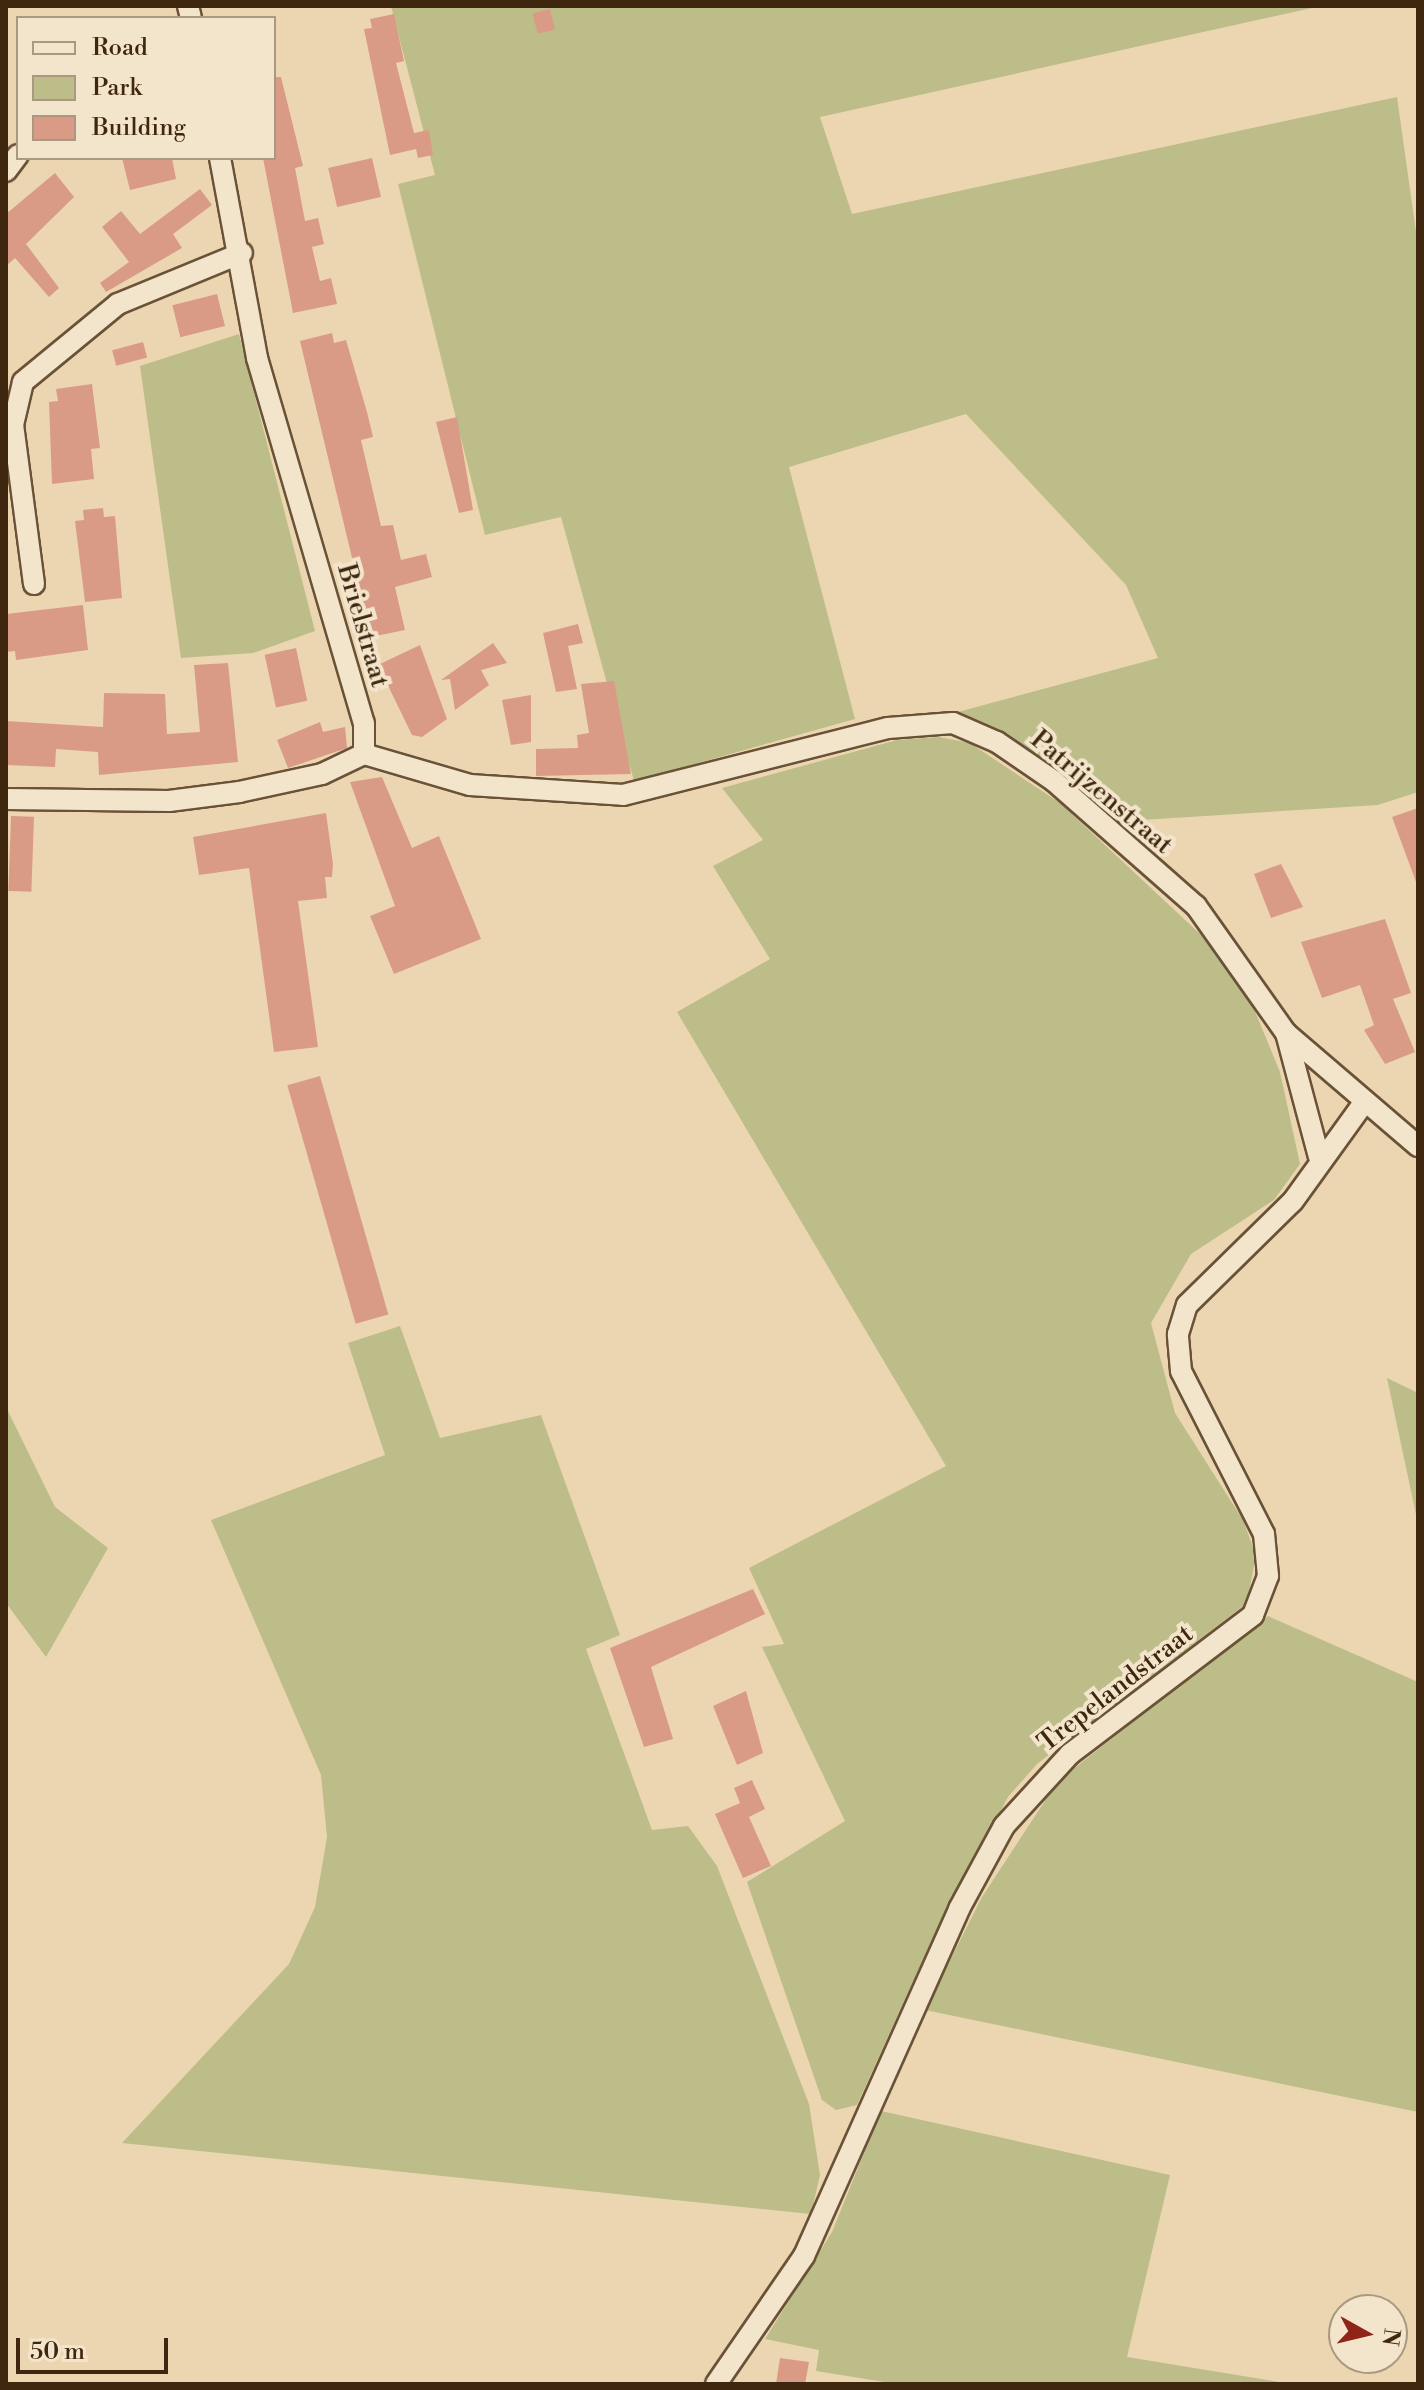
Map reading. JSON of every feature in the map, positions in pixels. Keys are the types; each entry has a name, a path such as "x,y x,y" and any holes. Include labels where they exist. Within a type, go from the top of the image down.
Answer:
{"street":[{"name":"Brielstraat","path":"220,160 242,253 257,358 364,723 364,754"},
{"path":"34,584 13,425 23,382 118,304 242,253"},
{"name":"Patrijzenstraat","path":"364,754 470,785 623,795 888,728 953,723 997,742 1054,781 1196,906 1286,1033 1363,1104 1418,1146"},
{"path":"6,799 169,801 239,792 322,774 364,754"},
{"path":"1286,1033 1319,1157"},
{"name":"Trepelandstraat","path":"716,2384 804,2256 959,1909 1004,1826 1070,1754 1253,1615 1268,1576 1264,1534 1181,1371 1178,1334 1187,1305 1293,1201 1319,1157 1363,1104"}],"green space":[{"path":"391,6 1321,6 820,117 852,214 1397,97 1418,246 1418,792 1378,805 1126,821 1007,733 958,712 1158,658 1126,585 966,414 789,467 855,719 634,781 561,517 485,535 398,184 435,175"},
{"path":"239,334 315,631 253,653 181,658 140,366"},
{"path":"939,737 970,743 1060,803 1214,947 1254,1009 1280,1072 1300,1164 1274,1200 1191,1254 1151,1323 1175,1413 1243,1520 1256,1555 1247,1603 1037,1764 1008,1797 935,1933 857,2105 836,2110 822,2100 747,1882 845,1821 762,1647 784,1644 749,1568 946,1466 677,1012 770,959 713,866 763,840 722,788 897,740"},
{"path":"400,1326 440,1438 541,1415 620,1635 586,1649 652,1830 688,1826 717,1866 809,2104 820,2175 811,2214 122,2143 289,1964 315,1907 327,1837 321,1775 211,1520 385,1455 348,1343"},
{"path":"1387,1378 1418,1393 1418,1524"},
{"path":"6,1407 55,1507 108,1548 46,1657 6,1603"},
{"path":"1268,1616 1418,1682 1418,2112 925,2010 982,1897 1058,1781"},
{"path":"881,2111 1170,2175 1127,2357 1291,2384 897,2384 816,2371 819,2350 765,2339 832,2232"}],"building":[{"path":"550,9 555,29 538,34 533,13"},
{"path":"394,14 404,61 396,63 414,133 429,130 433,155 418,158 416,149 390,155 364,29 372,28 370,19"},
{"path":"276,77 281,77 303,166 295,168 305,221 318,218 324,244 312,247 320,281 331,278 337,304 293,313 263,160 276,160"},
{"path":"372,158 381,197 337,207 328,168"},
{"path":"122,160 172,160 176,179 130,190"},
{"path":"55,173 74,197 26,244 59,288 49,297 15,258 6,266 6,214"},
{"path":"200,189 212,205 173,234 182,248 106,292 100,283 129,262 102,227 121,211 140,234"},
{"path":"217,294 225,326 180,337 172,305"},
{"path":"332,333 334,343 346,340 367,412 373,437 361,440 381,526 393,525 401,560 426,554 432,577 395,587 405,630 371,637 300,341"},
{"path":"143,342 147,357 116,366 112,350"},
{"path":"92,384 100,448 91,449 94,479 52,484 49,402 58,401 56,389"},
{"path":"457,417 473,510 459,513 436,422"},
{"path":"103,508 104,517 115,516 122,598 85,602 75,521 84,520 83,510"},
{"path":"83,605 88,650 16,660 15,651 6,652 6,614"},
{"path":"578,624 583,643 568,646 577,689 556,692 543,633"},
{"path":"493,643 507,663 481,670 489,685 455,710 450,679 441,680"},
{"path":"420,645 447,719 422,737 412,735 378,665"},
{"path":"296,648 307,701 276,707 265,655"},
{"path":"228,663 238,762 99,775 98,752 56,749 55,767 6,765 6,721 103,727 104,693 165,694 167,734 200,732 194,665"},
{"path":"614,681 631,774 536,776 536,749 578,748 577,735 589,733 581,684"},
{"path":"531,695 531,742 511,745 502,700"},
{"path":"320,722 323,732 345,727 347,748 288,768 277,740"},
{"path":"382,777 412,848 439,836 481,939 394,974 370,916 395,906 350,782"},
{"path":"1418,808 1418,882 1416,882 1392,817"},
{"path":"326,813 333,864 332,877 325,877 327,898 298,901 318,1047 274,1052 249,868 199,875 193,837"},
{"path":"11,816 34,817 31,892 8,891"},
{"path":"1281,864 1303,907 1271,918 1254,874"},
{"path":"1385,919 1411,993 1393,999 1415,1052 1385,1064 1364,1030 1374,1025 1360,985 1322,998 1301,942"},
{"path":"320,1076 388,1314 356,1324 287,1085"},
{"path":"753,1589 765,1614 651,1667 673,1739 644,1747 610,1648"},
{"path":"746,1691 763,1753 737,1765 713,1706"},
{"path":"752,1780 765,1809 749,1817 771,1866 743,1878 715,1814 740,1803 734,1788"},
{"path":"780,2358 809,2362 805,2384 776,2384"}]}
